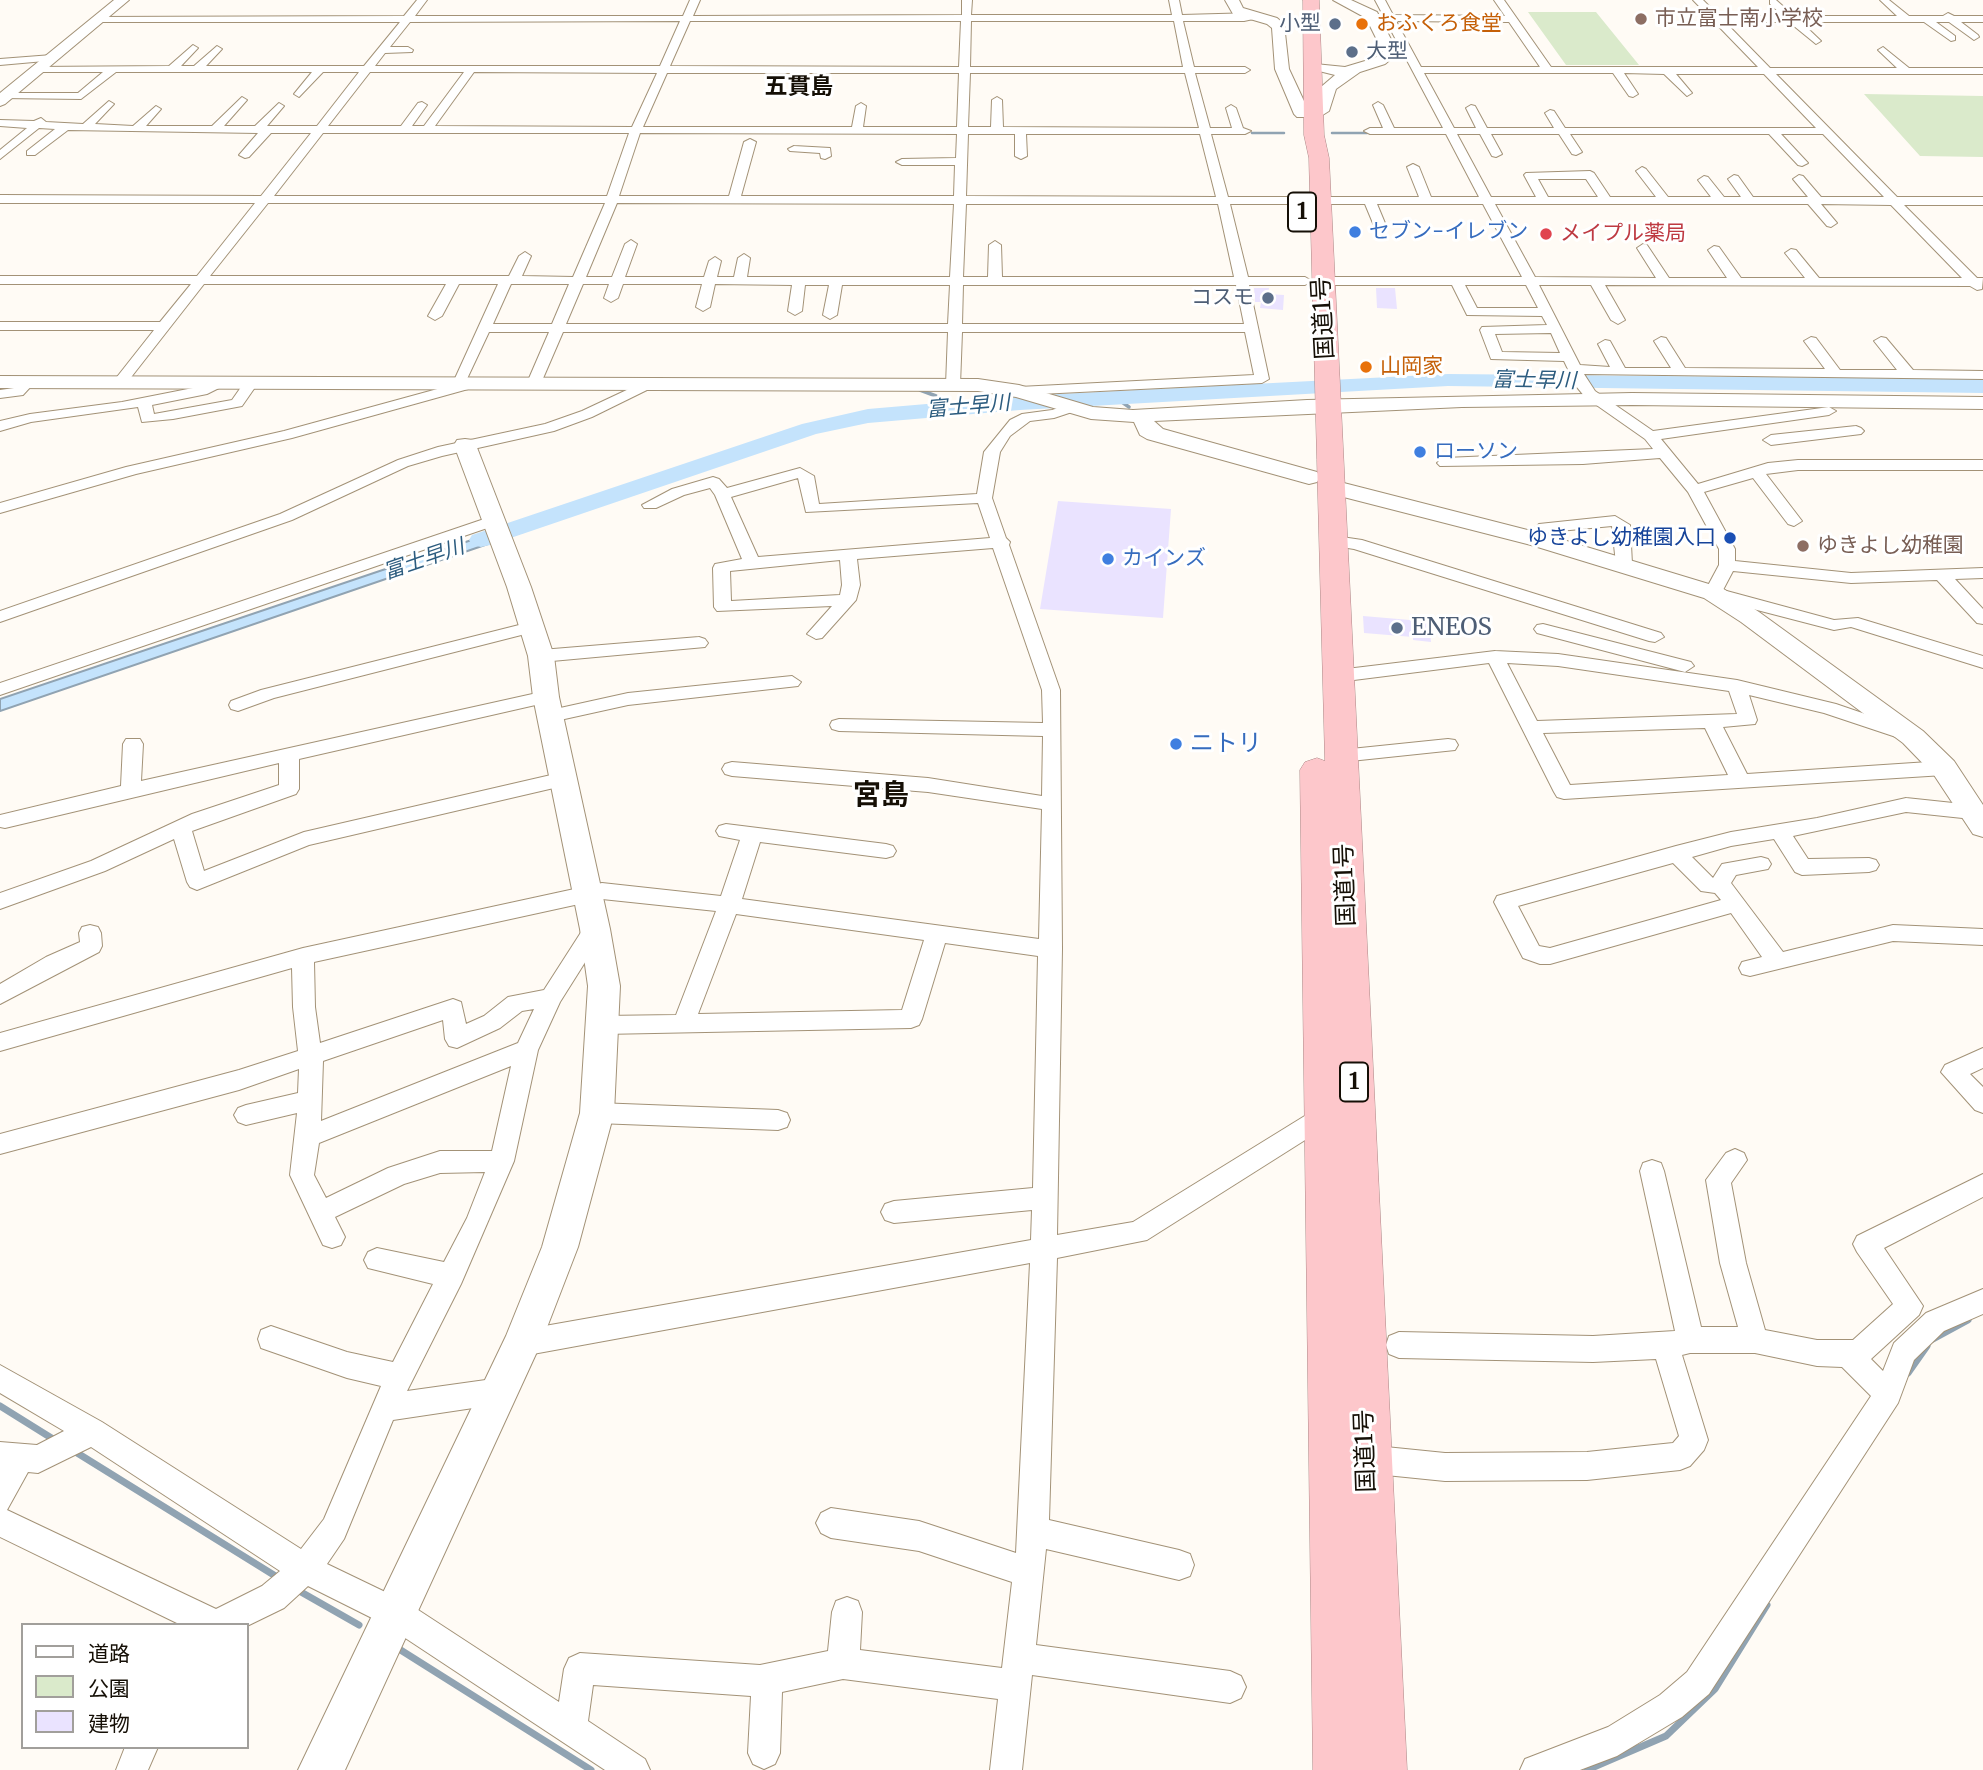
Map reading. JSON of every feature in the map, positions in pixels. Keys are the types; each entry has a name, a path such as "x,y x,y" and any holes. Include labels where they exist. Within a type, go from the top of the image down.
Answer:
{"highway":[{"name":"国道1号","path":"1299,0 1301,68 1311,113 1311,200 1320,482 1324,1116 1341,1770"},
{"name":"国道1号","path":"1311,0 1314,135 1319,158 1311,200"},
{"name":"国道1号","path":"1320,482 1335,541 1379,1770"}],"street":[{"path":"3,98 122,0"},
{"path":"120,382 422,0"},
{"path":"534,383 560,328 612,200 636,130 695,0"},
{"path":"953,385 967,0"},
{"path":"1025,392 1262,379 1242,280 1174,0"},
{"path":"1232,0 1238,11 1272,21 1279,27 1301,68"},
{"path":"1340,0 1382,18 1511,19"},
{"path":"1301,68 1336,71 1354,69 1386,58 1391,53 1380,0"},
{"path":"1499,0 1548,71"},
{"path":"1698,0 1824,131 1978,282 1983,293"},
{"path":"1884,1 1907,19"},
{"path":"1773,2 1815,41"},
{"path":"1861,4 1890,34"},
{"path":"1938,9 1974,37"},
{"path":"1805,11 1814,19"},
{"path":"99,19 1255,16"},
{"path":"1382,18 1417,70 1574,367 1595,396 1650,436 1695,491 1727,549 1727,565 1713,593"},
{"path":"1717,19 1983,19"},
{"path":"1926,19 1951,38"},
{"path":"1744,20 1754,29"},
{"path":"1301,68 1319,50 1312,28"},
{"path":"171,70 193,48"},
{"path":"196,70 217,49"},
{"path":"382,51 408,50"},
{"path":"1883,50 1907,71"},
{"path":"1785,56 1800,71"},
{"path":"1928,56 1944,71"},
{"path":"0,62 52,58"},
{"path":"1956,60 1968,71"},
{"path":"1854,62 1863,71"},
{"path":"38,69 1245,70"},
{"path":"1319,158 1311,113 1329,87 1354,69"},
{"path":"108,82 116,70"},
{"path":"3,98 81,96 116,70"},
{"path":"299,94 318,70"},
{"path":"438,82 446,70"},
{"path":"427,130 471,70"},
{"path":"1417,70 1983,71"},
{"path":"1667,70 1688,93"},
{"path":"1500,71 1509,86"},
{"path":"1617,71 1633,93"},
{"path":"0,156 24,125 86,73 68,73 41,96"},
{"path":"214,130 242,100"},
{"path":"997,100 997,130"},
{"path":"85,128 109,104"},
{"path":"404,130 422,105"},
{"path":"1378,105 1390,130"},
{"path":"245,155 279,106"},
{"path":"857,130 861,106"},
{"path":"0,123 85,128 214,130 318,130 356,125 404,130 458,130 591,125 636,130 675,125 779,125 799,130 1020,130 1101,135 1152,125 1241,130 1231,108"},
{"path":"1471,108 1496,154"},
{"path":"136,129 156,109"},
{"path":"0,135 50,113"},
{"path":"458,130 468,113"},
{"path":"1550,113 1576,152"},
{"path":"1687,121 1695,131"},
{"path":"31,153 64,127"},
{"path":"799,130 793,154 826,150 825,156"},
{"path":"1020,130 1021,156"},
{"path":"1370,131 1563,130 1593,135 1695,131 1824,131"},
{"path":"1772,131 1802,163"},
{"path":"734,200 750,142"},
{"path":"902,162 962,161"},
{"path":"1413,167 1426,200"},
{"path":"1642,171 1664,200"},
{"path":"1545,200 1530,175 1590,175 1606,200"},
{"path":"1734,179 1749,200"},
{"path":"1799,179 1831,223"},
{"path":"1704,180 1720,201"},
{"path":"0,199 612,200 704,195 734,200 819,194 961,200 1749,200 1894,201 1933,205 1983,201"},
{"path":"1369,200 1381,228"},
{"path":"611,298 631,244"},
{"path":"995,245 995,280"},
{"path":"1643,248 1665,282"},
{"path":"1714,250 1737,282"},
{"path":"1791,253 1816,282"},
{"path":"466,383 485,328 526,256"},
{"path":"740,280 744,258"},
{"path":"703,307 715,261"},
{"path":"0,280 1978,282"},
{"path":"795,311 799,280"},
{"path":"830,314 836,280"},
{"path":"435,316 454,281"},
{"path":"1457,282 1472,312 1546,312"},
{"path":"1596,282 1618,320"},
{"path":"0,326 165,327"},
{"path":"485,328 1252,328"},
{"path":"1556,329 1487,330 1496,356 1620,372 1983,375"},
{"path":"1661,341 1681,373"},
{"path":"1811,341 1836,374"},
{"path":"1881,341 1909,375"},
{"path":"1605,344 1620,372"},
{"path":"0,382 992,386 1025,392 1072,410 1141,416 1317,393 1595,396 1829,411"},
{"path":"0,394 19,392 28,382"},
{"path":"0,426 30,418 202,391 218,383"},
{"path":"144,401 147,419 173,415 237,404 251,383"},
{"path":"0,508 132,470 300,431 466,383"},
{"path":"0,617 286,517 403,463 464,442 545,421 576,409 625,384"},
{"path":"0,605 281,510 382,464 430,446 549,428 587,414 648,384"},
{"path":"1650,436 1746,422 1797,407 1983,402"},
{"path":"1006,1770 1034,1531 1044,1248 1053,730 1051,690 1002,542 984,498 990,460 1005,433 1015,423 1027,417 1072,410"},
{"path":"1141,416 1148,430 1156,434 1292,474 1624,564 1713,593 1834,625 1852,622 1983,662"},
{"path":"1746,422 1770,440 1791,466"},
{"path":"1770,440 1856,431"},
{"path":"332,1768 395,1613 522,1343 560,1247 597,1113 604,986 595,929 536,642 464,442"},
{"path":"1445,463 1583,459 1664,453"},
{"path":"1695,491 1756,471 1791,466 1983,465"},
{"path":"1756,471 1794,521"},
{"path":"723,494 800,473 806,476 812,509 984,498"},
{"path":"650,505 713,482 723,494 724,502 752,562"},
{"path":"1539,540 1541,530 1545,527 1615,522 1622,525 1624,564"},
{"path":"0,689 497,530"},
{"path":"1335,541 1356,544 1655,637"},
{"path":"847,600 723,607 721,568 752,562 848,557 1002,542"},
{"path":"816,634 847,600 851,585 848,557"},
{"path":"1727,565 1850,578 1983,573"},
{"path":"1943,576 1981,615"},
{"path":"1713,593 1750,617 1913,737 1944,768 1976,811"},
{"path":"1531,727 1748,720 1731,685 1712,673 1543,629"},
{"path":"238,705 268,694 536,642 699,643"},
{"path":"1495,657 1564,792 1944,768"},
{"path":"1338,676 1495,657 1558,660 1731,685 1829,708 1913,737"},
{"path":"5,821 289,755 549,706 792,682"},
{"path":"1711,721 1741,781"},
{"path":"839,724 1053,730"},
{"path":"131,790 133,744"},
{"path":"1341,756 1448,745"},
{"path":"0,901 98,866 181,827 289,789 289,755"},
{"path":"733,769 929,785 1052,804"},
{"path":"181,827 197,882 304,839 564,779"},
{"path":"1735,904 1550,956 1540,956 1531,952 1505,902 1676,853 1906,805 1976,811"},
{"path":"726,831 886,851"},
{"path":"1779,831 1802,867 1869,865"},
{"path":"684,1022 729,905 752,835"},
{"path":"1676,853 1707,886 1721,885"},
{"path":"1721,885 1729,869 1761,864"},
{"path":"1721,885 1777,960"},
{"path":"0,1042 303,957 602,891 729,905 1051,949"},
{"path":"220,1623 273,1597 305,1569 334,1529 384,1408 452,1276 459,1254 478,1221 502,1161 526,1050 551,998 595,929"},
{"path":"0,995 54,963 91,946 90,933"},
{"path":"1750,968 1893,933 1983,937"},
{"path":"603,1025 911,1019 936,935"},
{"path":"303,957 304,1007 311,1058 308,1136 302,1175 332,1237"},
{"path":"0,1144 239,1080 311,1058 453,1008 457,1039 492,1022 516,1003 551,998"},
{"path":"308,1136 526,1050"},
{"path":"1983,1057 1953,1072 1983,1103"},
{"path":"246,1115 310,1100"},
{"path":"597,1113 778,1121"},
{"path":"522,1343 1138,1232 1324,1116"},
{"path":"1735,1160 1718,1180 1733,1263 1755,1339"},
{"path":"319,1213 397,1176 440,1162 502,1161"},
{"path":"1366,1459 1445,1467 1587,1466 1680,1456 1694,1440 1652,1171"},
{"path":"1399,1345 1593,1349 1755,1339 1817,1353 1848,1355 1862,1350 1910,1306 1866,1244 1983,1185"},
{"path":"894,1212 1043,1198"},
{"path":"377,1260 452,1276"},
{"path":"1536,1770 1617,1740 1671,1706 1698,1683 1888,1394 1904,1352 1935,1322 1983,1301"},
{"path":"271,1339 347,1366 400,1377"},
{"path":"1848,1355 1888,1394"},
{"path":"0,1378 92,1432 305,1569 395,1613 634,1770"},
{"path":"384,1408 499,1391"},
{"path":"0,1499 11,1457 38,1459 92,1432"},
{"path":"0,1522 212,1623"},
{"path":"831,1523 919,1536 1029,1572"},
{"path":"1034,1531 1179,1565"},
{"path":"843,1663 847,1612"},
{"path":"571,1730 580,1669 767,1679 843,1663 1018,1671 1230,1687"},
{"path":"764,1753 767,1679"},
{"path":"132,1770 141,1749"}],"green space":[{"path":"1528,12 1596,12 1639,65 1566,65"},
{"path":"1864,94 1983,96 1983,157 1920,156"}],"water":[{"path":"519,524 523,532 0,711 0,699"}],"building":[{"name":"コスモ","path":"1254,288 1269,288 1268,294 1284,295 1283,310 1260,308 1261,302 1255,302"},
{"path":"1376,288 1395,288 1397,309 1377,308"},
{"name":"カインズ","path":"1058,501 1171,509 1163,618 1040,609"},
{"name":"ENEOS","path":"1410,614 1428,616 1431,642 1413,640 1413,637 1364,633 1363,616 1410,620"}],"waterway":[{"path":"1252,133 1284,133"},
{"path":"1332,133 1367,133"},
{"name":"富士早川","path":"481,540 810,429 868,416 1020,403 1448,380 1983,386"},
{"path":"920,390 936,396"},
{"path":"1116,398 1129,407"},
{"path":"1933,1339 1968,1320"},
{"path":"1908,1373 1927,1346"},
{"path":"0,1406 53,1439"},
{"path":"74,1451 277,1577"},
{"path":"301,1592 359,1625"},
{"path":"1587,1770 1666,1736 1715,1689 1767,1605"},
{"path":"399,1649 591,1770"}],"place":[{"name":"市立富士南小学校","path":"1641,19"},
{"name":"小型","path":"1335,24"},
{"name":"おふくろ食堂","path":"1362,24"},
{"name":"大型","path":"1352,52"},
{"name":"セブン-イレブン","path":"1355,232"},
{"name":"メイプル薬局","path":"1546,234"},
{"name":"コスモ","path":"1268,298"},
{"name":"山岡家","path":"1366,367"},
{"name":"ローソン","path":"1420,452"},
{"name":"ゆきよし幼稚園入口","path":"1730,538"},
{"name":"ゆきよし幼稚園","path":"1803,546"},
{"name":"カインズ","path":"1108,559"},
{"name":"ENEOS","path":"1397,628"},
{"name":"ニトリ","path":"1176,744"}],"district":[{"name":"五貫島","path":"799,87"},
{"name":"宮島","path":"881,796"}]}
